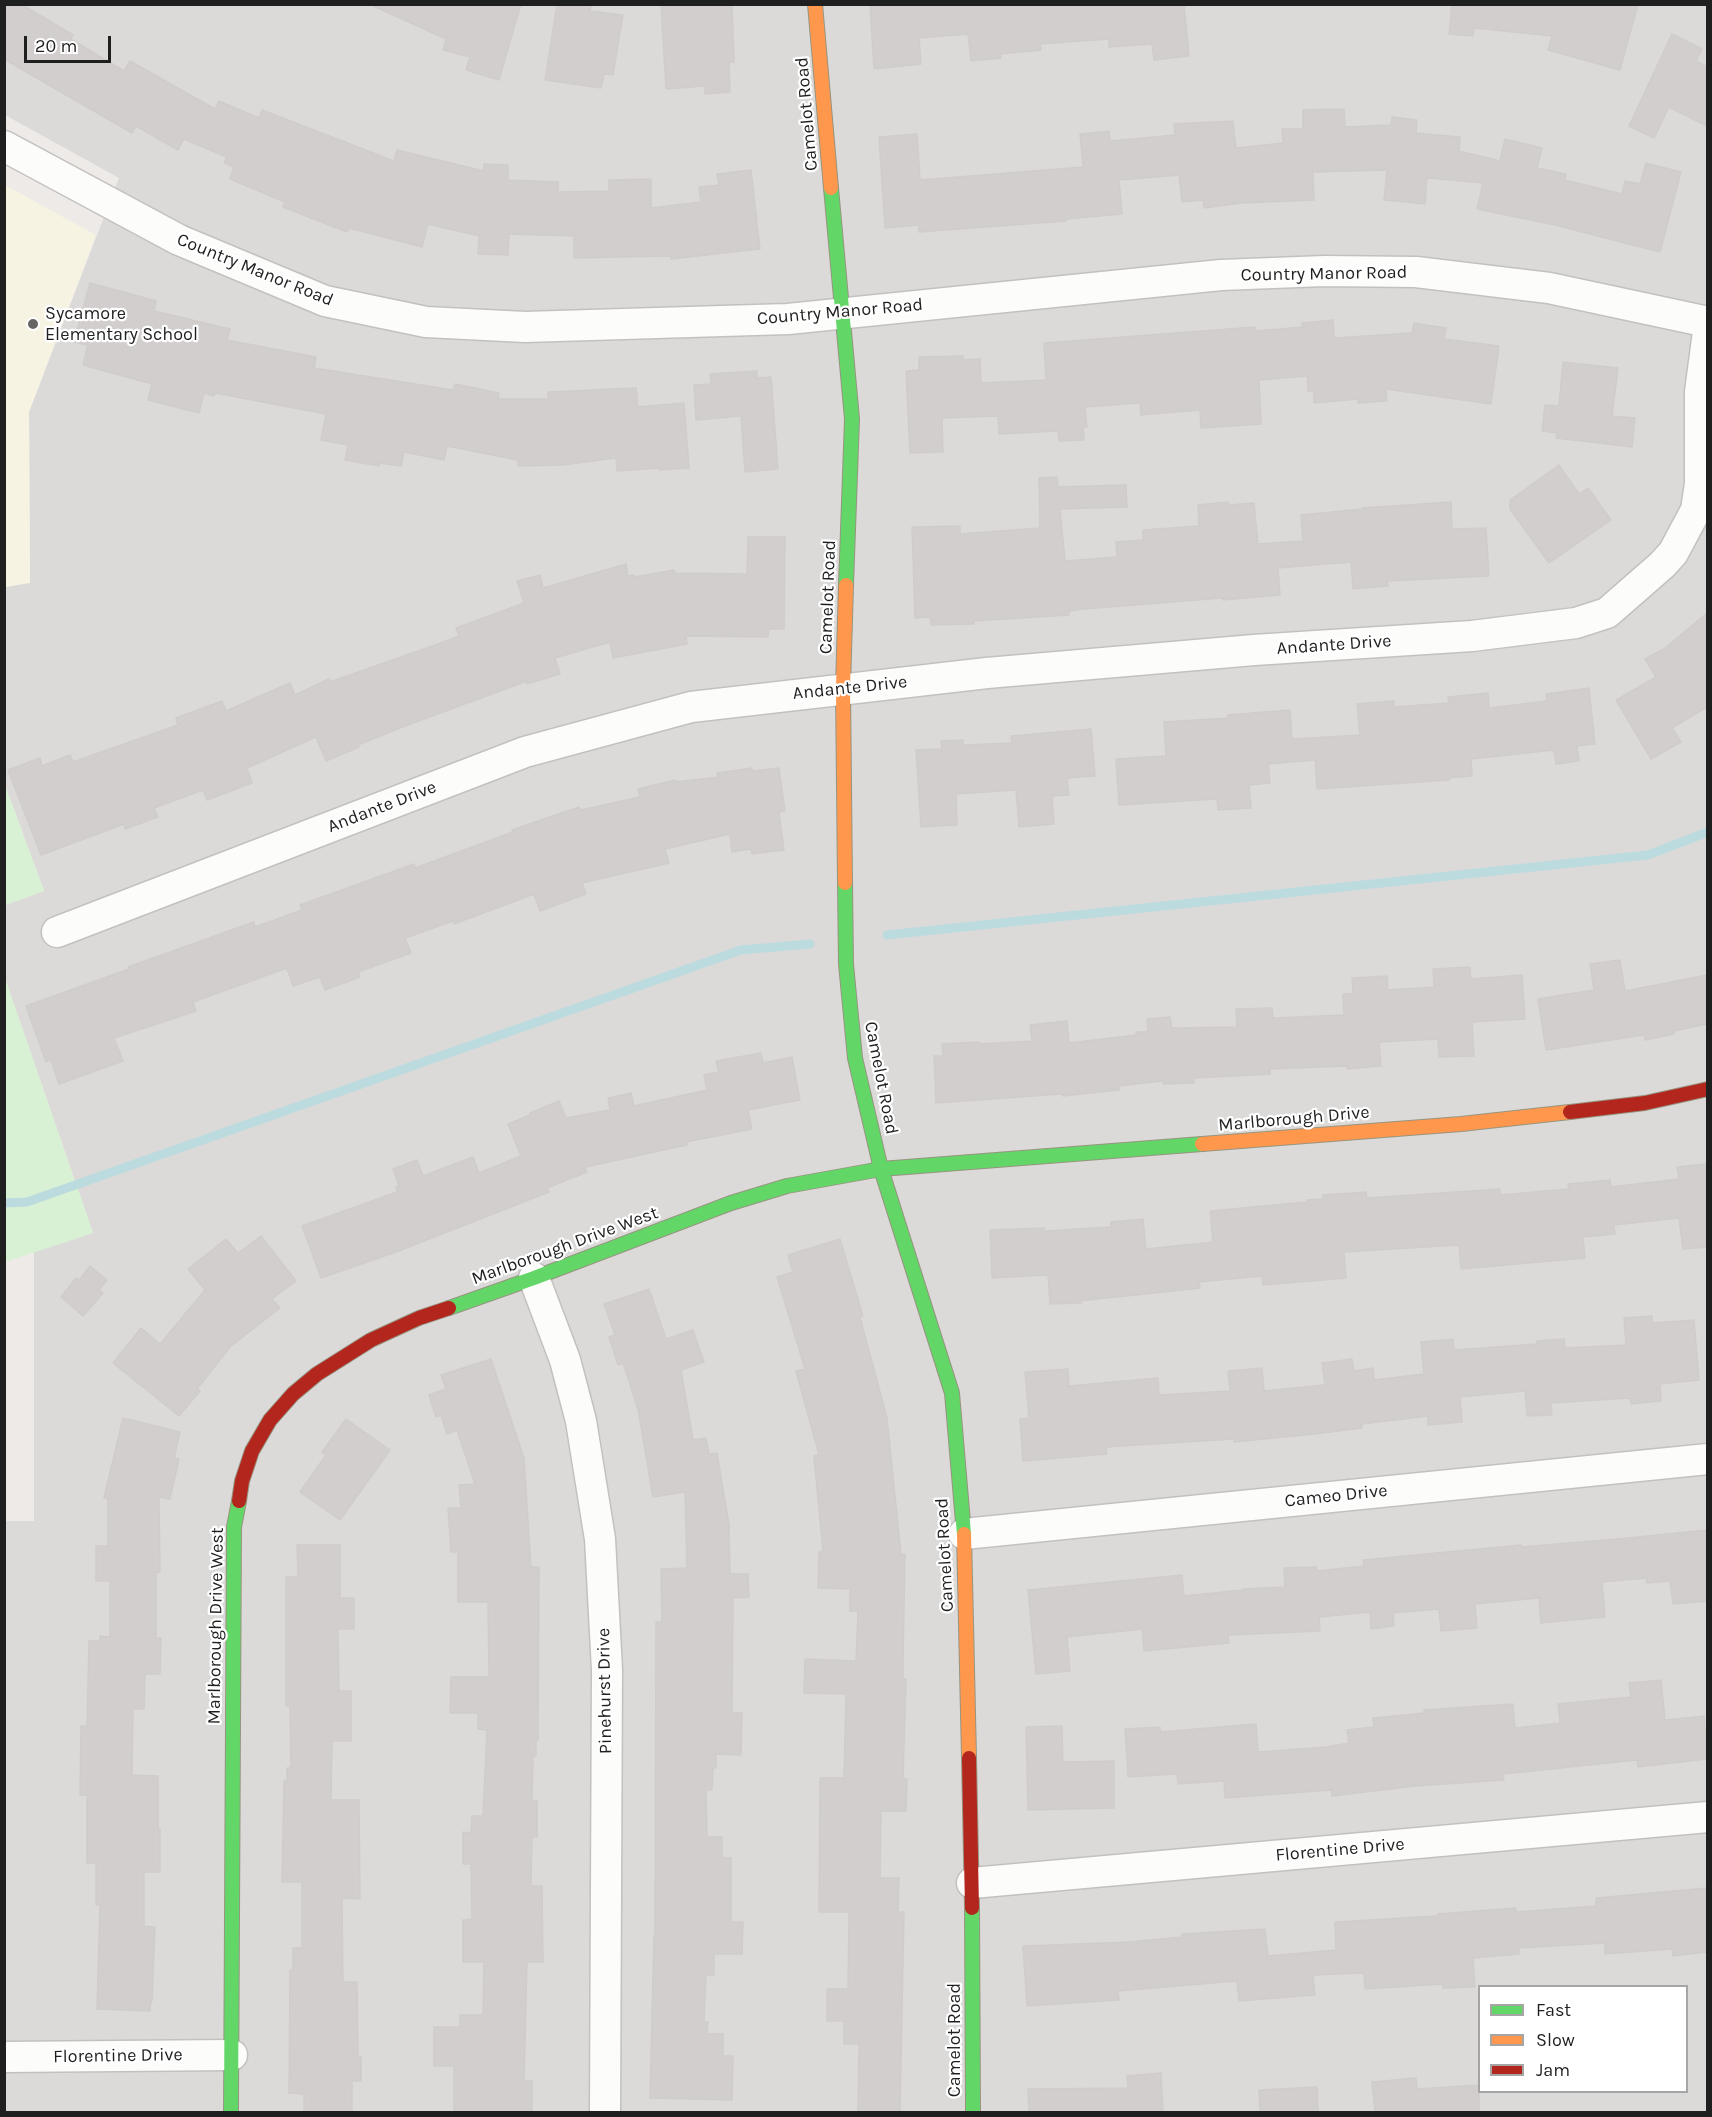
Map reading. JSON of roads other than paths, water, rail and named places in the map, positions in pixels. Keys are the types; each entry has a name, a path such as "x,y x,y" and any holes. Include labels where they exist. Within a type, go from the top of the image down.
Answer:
{"street":[{"name":"Camelot Road","path":"815,4 852,419 843,688 846,964 855,1058 881,1169 952,1393 964,1534 972,1883 973,2112"},
{"name":"Country Manor Road","path":"4,146 178,240 325,301 426,322 525,327 788,319 1221,275 1325,271 1416,272 1549,288 1707,322"},
{"name":"Andante Drive","path":"57,933 525,752 691,707 987,673 1254,650 1472,636 1576,623 1607,613 1673,553 1696,510 1700,484 1700,392 1707,332"},
{"name":"Marlborough Drive","path":"881,1169 1461,1124 1645,1103 1707,1089"},
{"name":"Marlborough Drive West","path":"231,2112 234,1527 242,1480 252,1451 270,1420 293,1394 317,1374 371,1340 419,1318 534,1278 731,1203 787,1186 881,1169"},
{"name":"Pinehurst Drive","path":"534,1278 565,1360 581,1421 600,1539 607,1670 605,2112"},
{"name":"Cameo Drive","path":"964,1534 1707,1459"},
{"name":"Florentine Drive","path":"972,1883 1707,1817"},
{"name":"Florentine Drive","path":"4,2057 232,2055"}],"waterway":[{"path":"887,935 1648,855 1708,832"},
{"path":"4,1203 27,1202 741,950 810,944"}],"place":[{"name":"Sycamore Elementary School","path":"33,324"}]}
